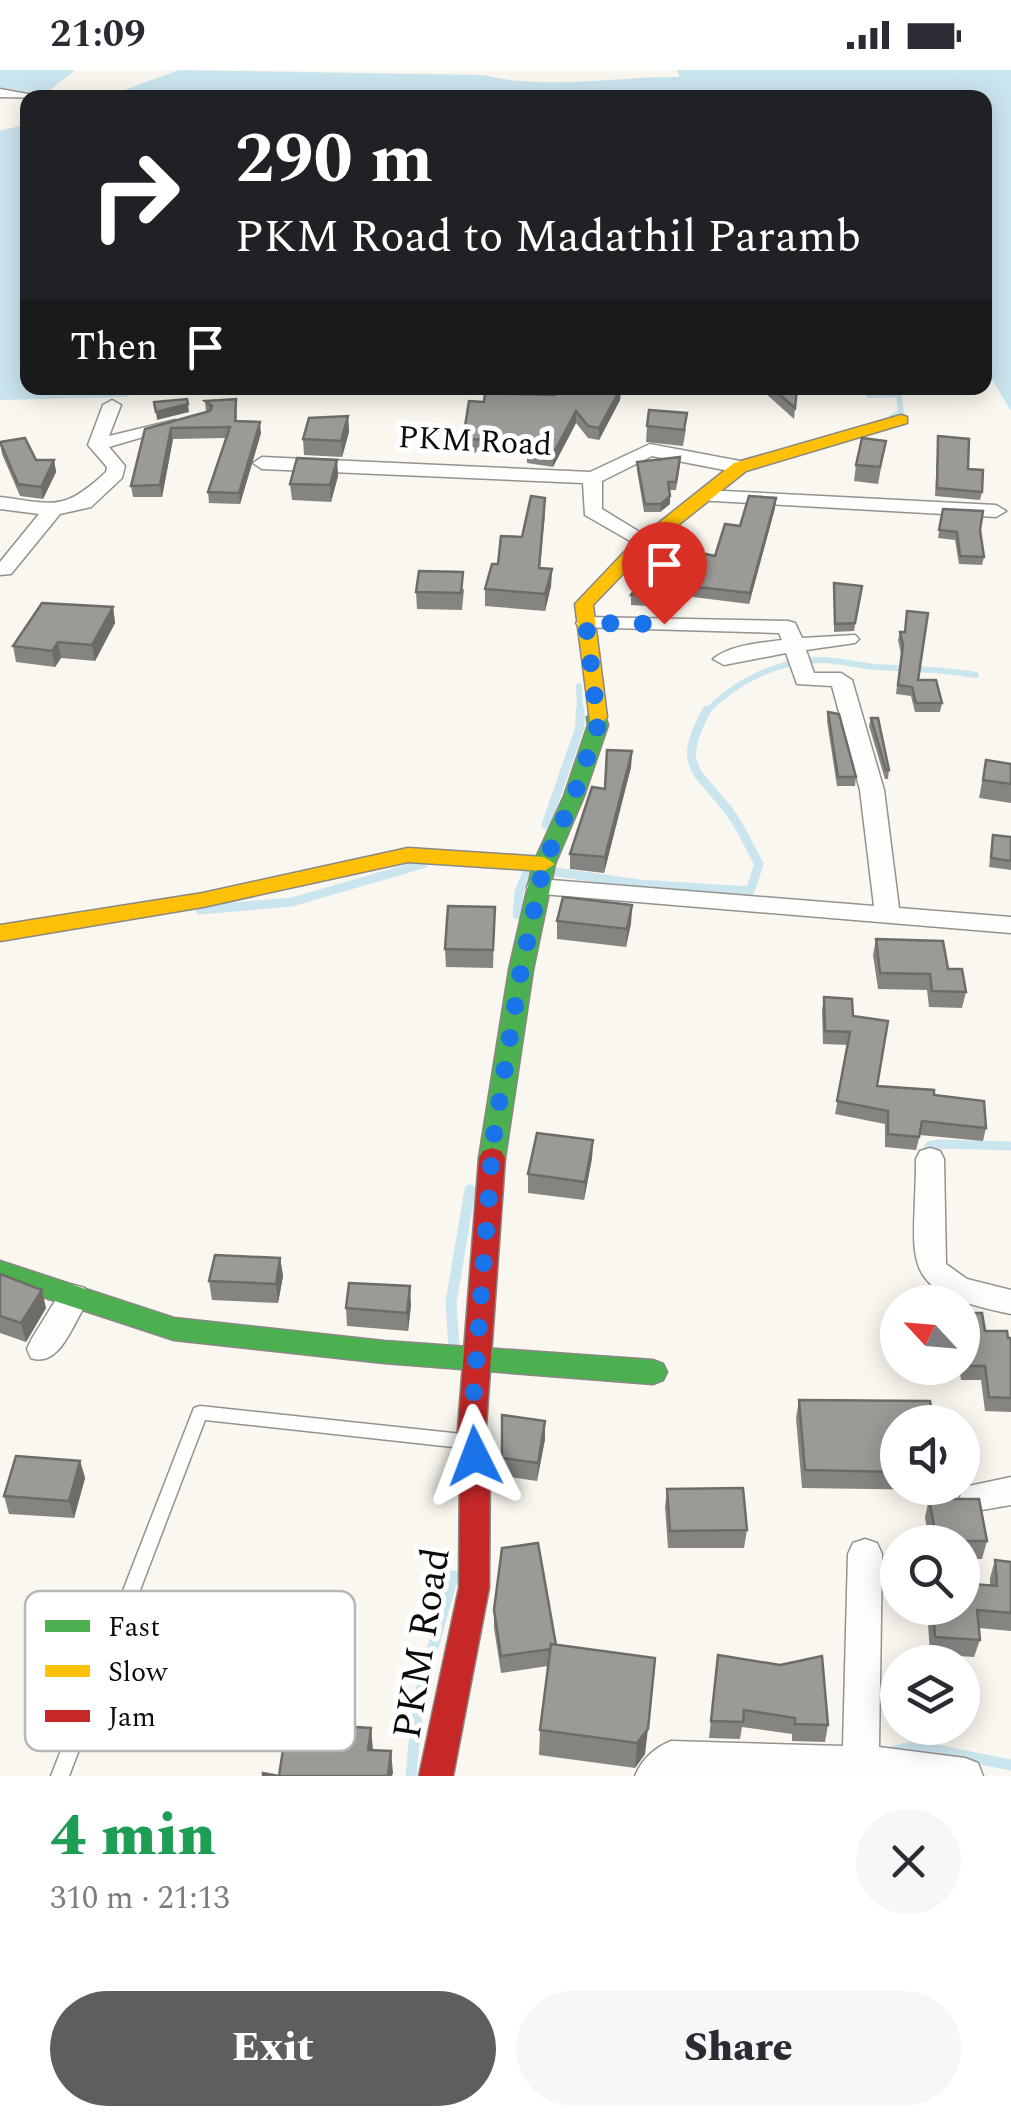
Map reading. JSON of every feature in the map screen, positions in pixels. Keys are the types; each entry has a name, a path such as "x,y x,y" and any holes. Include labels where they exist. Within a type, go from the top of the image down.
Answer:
{"street":[{"path":"97,445 112,405"},
{"path":"97,445 200,418"},
{"path":"586,606 644,542 740,468 901,420"},
{"path":"0,503 54,510 84,503 115,474 116,466 97,445"},
{"path":"593,478 650,450 740,468"},
{"name":"PKM Road","path":"262,463 593,478 592,510 644,542"},
{"path":"703,496 996,511"},
{"path":"2,574 54,510"},
{"path":"586,606 788,626 805,679 842,680 872,790 888,915"},
{"name":"PKM Road","path":"436,1776 474,1588 475,1456 470,1442 493,1141 541,875 598,725 586,606"},
{"path":"724,658 848,639"},
{"path":"0,933 203,900 408,854 541,875 888,915 1011,925"},
{"path":"930,1159 931,1268 940,1280 968,1292 1011,1302"},
{"path":"0,1272 174,1329 384,1352 653,1372"},
{"path":"42,1349 74,1297"},
{"path":"980,1496 1011,1491"},
{"path":"861,1764 865,1554"},
{"path":"653,1776 671,1759 861,1764 965,1776"}],"lane":[{"path":"131,1591 200,1413 470,1442"},
{"path":"60,1776 70,1751"}],"water":[{"path":"0,70 75,70 50,90 0,88"},
{"path":"179,70 484,75 556,82 680,77 677,70 1011,70 1011,411 992,380 992,90 124,90"},
{"path":"20,126 20,395 131,395 0,400 0,131"}],"building":[{"path":"485,395 617,395 599,428 588,426 576,411 553,454 527,451 533,441 463,439 469,401 484,402"},
{"path":"780,395 796,395 795,408"},
{"path":"187,399 188,404 156,412 154,402"},
{"path":"236,399 235,421 260,422 239,493 208,492 230,427 171,428 160,485 131,486 145,429 210,411 212,406 205,401"},
{"path":"649,410 687,413 684,430 647,426"},
{"path":"348,416 341,441 303,439 309,418"},
{"path":"938,436 969,439 968,469 983,470 982,492 937,488"},
{"path":"25,438 36,460 54,460 41,487 18,484 0,442"},
{"path":"862,438 886,441 880,467 856,465"},
{"path":"680,457 676,482 668,482 670,496 661,504 645,504 637,462"},
{"path":"297,458 337,460 330,485 290,484"},
{"path":"531,496 545,498 539,568 552,569 545,594 485,589 492,564 498,564 501,536 522,537"},
{"path":"749,496 776,498 750,593 670,584 669,596 631,595 664,545 715,556 725,524 740,526"},
{"path":"943,509 983,511 980,530 984,557 960,556 957,532 939,530"},
{"path":"419,571 463,572 461,593 416,592"},
{"path":"834,583 862,586 855,623 835,624"},
{"path":"42,603 113,607 92,645 58,642 52,651 13,646"},
{"path":"907,611 928,613 918,680 936,680 942,703 916,703 912,687 898,685 903,645 900,632 905,632"},
{"path":"828,712 839,714 856,777 838,777"},
{"path":"871,718 878,718 889,770 886,770"},
{"path":"607,750 632,751 605,857 570,854 592,787 605,789"},
{"path":"986,760 1011,764 1011,784 983,780"},
{"path":"993,835 1011,837 1011,861 991,858"},
{"path":"563,897 632,905 627,929 557,921"},
{"path":"448,906 495,907 493,950 445,949"},
{"path":"876,939 943,941 948,969 962,969 966,992 932,991 930,974 880,973"},
{"path":"824,997 852,999 853,1016 888,1021 877,1086 934,1090 934,1095 984,1101 986,1128 922,1121 919,1137 888,1134 888,1111 837,1101 850,1032 825,1031"},
{"path":"537,1133 593,1140 585,1182 528,1174"},
{"path":"215,1255 280,1258 276,1284 209,1281"},
{"path":"0,1274 42,1290 21,1323 0,1316"},
{"path":"349,1283 410,1286 407,1313 346,1308"},
{"path":"980,1313 985,1331 1007,1331 1011,1338 1011,1398 989,1397 985,1366 980,1366"},
{"path":"799,1400 930,1401 931,1405 880,1405 880,1472 805,1470"},
{"path":"502,1415 545,1421 538,1463 502,1458"},
{"path":"16,1456 80,1461 69,1501 4,1496"},
{"path":"743,1488 747,1530 670,1531 667,1489"},
{"path":"980,1504 987,1541 980,1541 980,1525 934,1525 930,1505"},
{"path":"538,1543 556,1645 501,1656 494,1610 502,1548"},
{"path":"995,1560 1011,1562 1011,1613 980,1610 980,1585 997,1586"},
{"path":"934,1625 978,1625 980,1640 935,1637"},
{"path":"551,1644 655,1658 648,1729 637,1743 540,1730"},
{"path":"718,1655 780,1665 822,1656 828,1725 795,1724 795,1718 744,1710 743,1722 711,1721"},
{"path":"355,1727 371,1728 368,1750 391,1751 388,1776 279,1776 283,1751 355,1751"}],"waterway":[{"path":"892,417 901,413 899,395"},
{"path":"706,712 744,682 805,661 976,675"},
{"path":"579,686 580,713"},
{"path":"549,871 639,884 750,891 759,864 735,820 695,768 692,757 692,745 706,712"},
{"path":"546,825 580,727 580,713"},
{"path":"200,910 292,902 423,864"},
{"path":"517,915 519,892 527,872"},
{"path":"926,1157 929,1146 940,1144 1011,1146"},
{"path":"454,1348 451,1302 470,1190"},
{"path":"411,1776 418,1701 453,1576"},
{"path":"890,1752 916,1746 1011,1765"}],"traffic: fast":[{"path":"492,1158 521,970 544,864 574,796 598,725 597,717"},
{"path":"0,1272 174,1329 384,1352 653,1372"}],"traffic: slow":[{"path":"597,717 584,604 637,549 740,467 901,420"},
{"path":"0,933 203,900 408,855 544,864"}],"traffic: jam":[{"path":"436,1776 474,1588 475,1456 471,1441 492,1158"}],"route":[{"path":"475,1456 470,1442 493,1141 521,970 544,864 574,796 598,725 586,623 664,624"}]}
